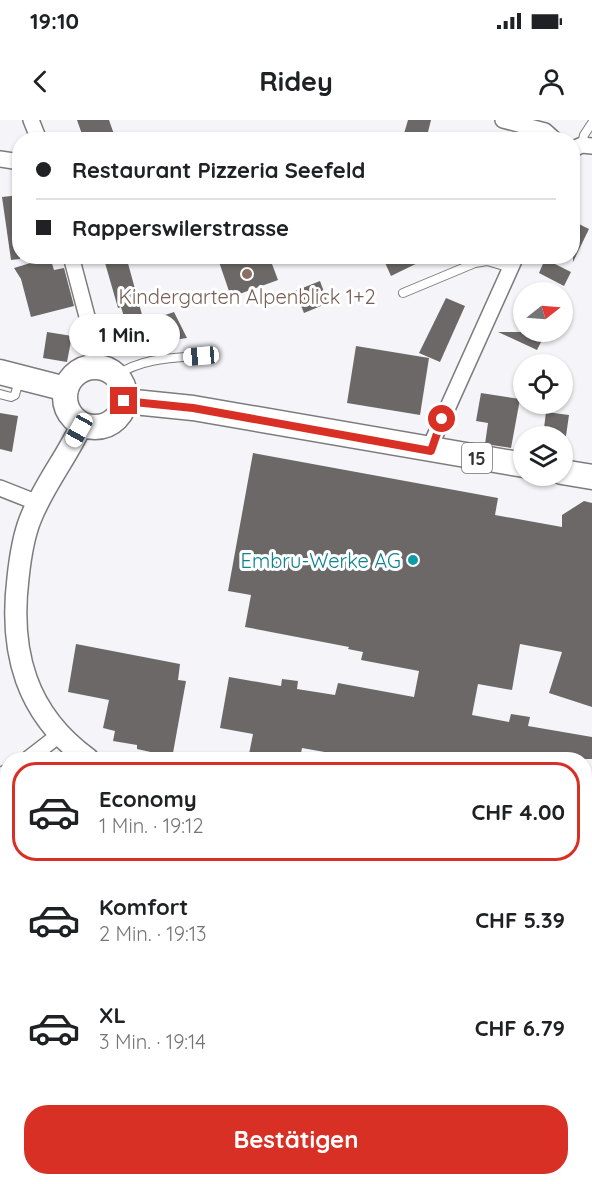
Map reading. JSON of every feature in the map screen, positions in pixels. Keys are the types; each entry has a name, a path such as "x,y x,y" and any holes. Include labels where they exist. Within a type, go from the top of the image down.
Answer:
{"main road":[{"path":"88,368 106,372 123,387 124,401 120,412 106,424 94,427 82,424 66,407 66,389 74,376 88,368"},
{"path":"10,375 66,389"},
{"name":"15","path":"124,401 193,408 431,451 513,463"},
{"path":"573,474 592,477"}],"street":[{"path":"508,121 546,132"},
{"path":"73,264 94,343 106,372"},
{"path":"431,451 434,438 512,264"},
{"path":"80,752 59,735 37,706 28,687 16,630 15,610 20,564 29,521 82,424"},
{"path":"0,488 38,503"},
{"path":"37,752 59,735"}],"lane":[{"path":"582,147 584,135 592,123"},
{"path":"402,293 473,264"},
{"path":"106,372 148,360 201,356"},
{"path":"0,394 11,397 15,395 10,375"}],"building":[{"path":"77,120 109,120 113,132 81,132"},
{"path":"408,120 431,120 428,132 404,132"},
{"path":"12,196 12,260 11,260 2,197"},
{"path":"580,224 589,229 580,248"},
{"path":"27,264 52,264 54,270 64,268 74,306 31,317 21,279 14,268"},
{"path":"105,264 128,264 144,322 174,312 187,338 133,346 121,307 118,308"},
{"name":"Kindergarten Alpenblick 1+2","path":"220,264 272,264 278,280 231,297"},
{"path":"386,264 416,264 391,276"},
{"path":"543,264 555,264 571,272 566,282 556,282 539,273"},
{"path":"320,281 328,303 304,313 295,291"},
{"path":"446,298 465,306 440,362 419,353"},
{"path":"47,332 72,336 67,362 43,358"},
{"path":"498,332 513,332 513,339"},
{"path":"520,342 541,342 537,350"},
{"path":"356,346 429,358 420,415 347,403"},
{"path":"481,393 513,398 513,414 517,414 515,426 513,426 511,448 485,444 488,423 476,421"},
{"path":"0,413 18,416 12,452 0,449"},
{"path":"546,414 569,415 567,426 544,426"},
{"name":"Embru-Werke AG","path":"253,453 498,498 495,515 562,527 562,515 584,501 592,503 592,707 549,693 562,652 520,644 512,690 478,684 472,715 509,722 511,714 530,717 528,726 592,737 592,752 325,752 302,748 301,752 249,752 253,734 220,728 229,677 281,686 282,679 298,681 297,689 335,695 338,683 414,697 419,671 361,660 363,652 348,649 349,647 245,627 251,595 228,591"},
{"path":"76,644 180,664 178,680 186,681 173,752 150,752 137,749 137,745 113,741 115,731 103,728 109,700 68,692"}],"place":[{"name":"Kindergarten Alpenblick 1+2","path":"247,274"},
{"name":"Embru-Werke AG","path":"413,560"}],"route":[{"path":"124,401 193,408 431,451 442,419"}]}
